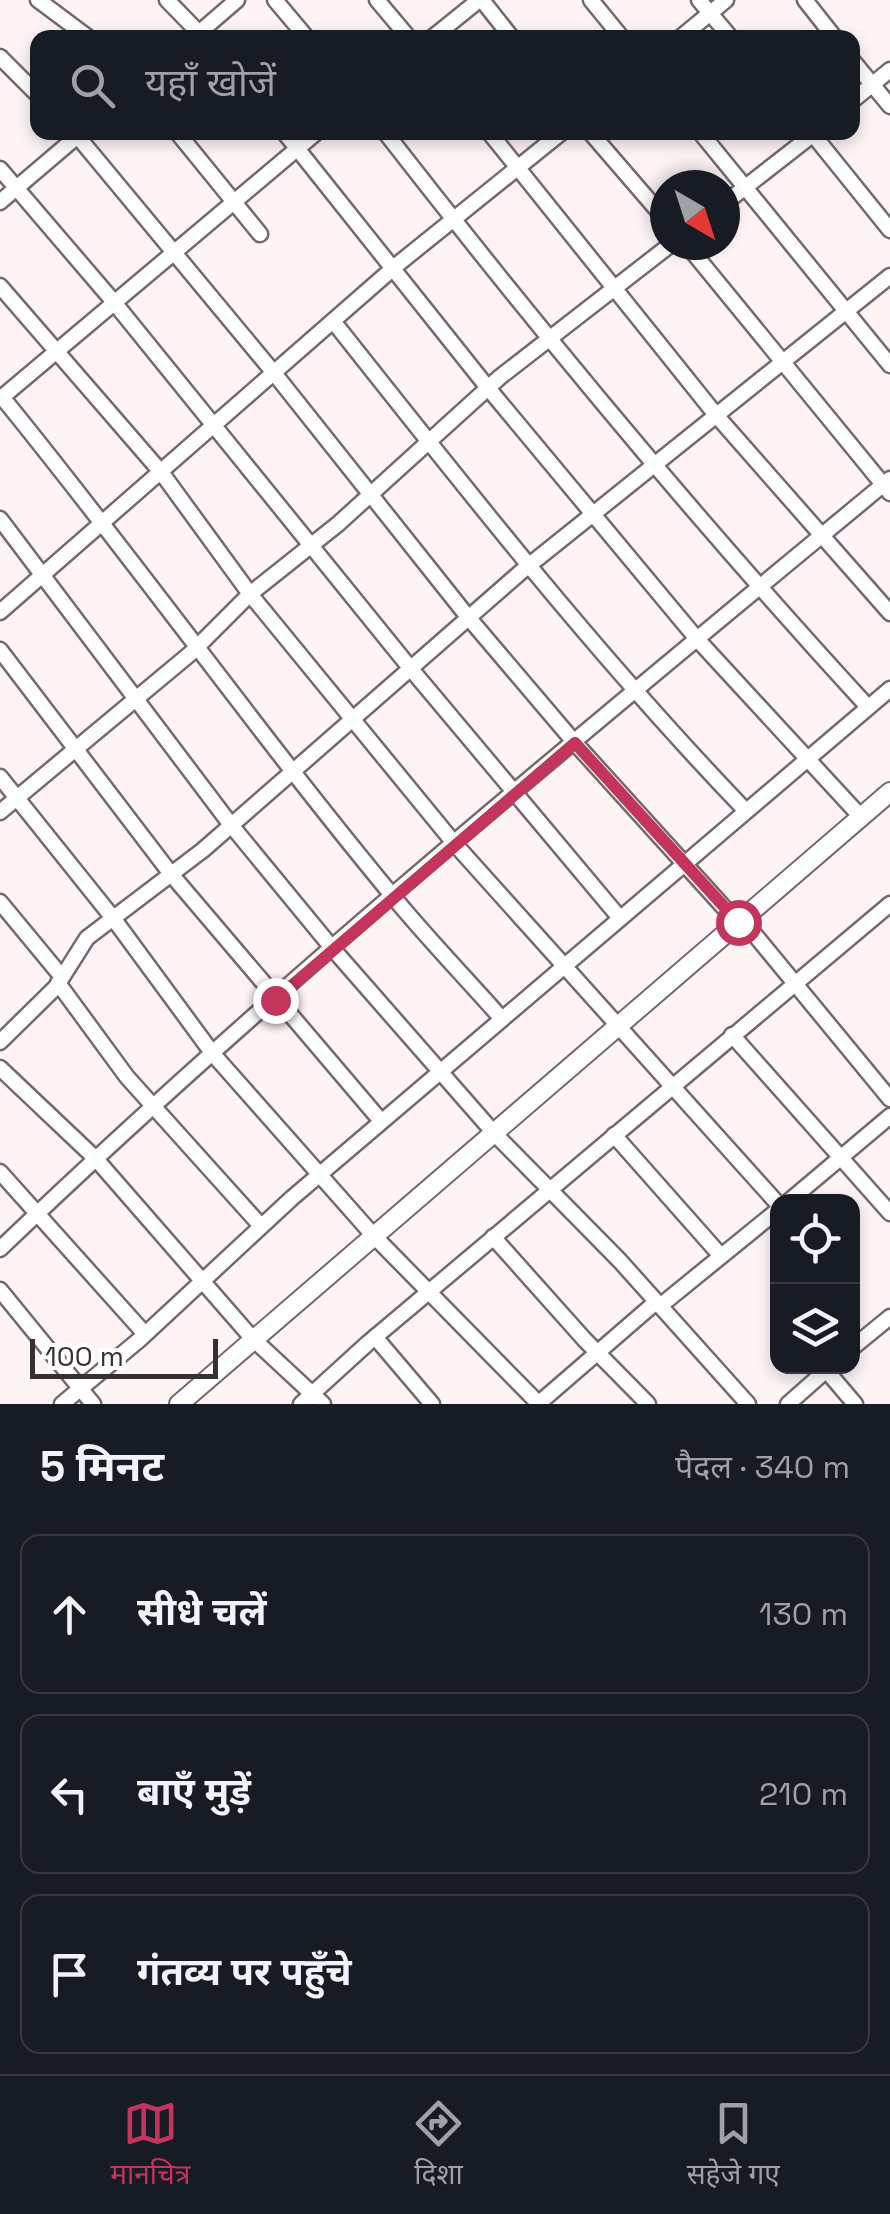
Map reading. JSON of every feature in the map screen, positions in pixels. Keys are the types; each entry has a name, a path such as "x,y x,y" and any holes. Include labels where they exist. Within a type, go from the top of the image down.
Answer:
{"street":[{"path":"39,0 78,30"},
{"path":"167,0 194,30"},
{"path":"205,30 237,0"},
{"path":"276,0 300,30"},
{"path":"377,0 402,30"},
{"path":"442,30 480,0 505,30"},
{"path":"590,0 615,30"},
{"path":"699,0 724,30"},
{"path":"690,30 726,0"},
{"path":"804,0 828,30"},
{"path":"0,57 30,86"},
{"path":"860,70 890,106"},
{"path":"860,94 890,70"},
{"path":"0,202 71,140"},
{"path":"83,140 468,617 682,863 738,922 756,935 890,1098"},
{"path":"183,140 260,234"},
{"path":"291,140 488,388 697,640 860,817"},
{"path":"308,140 1,398 104,522 196,648 393,897 502,1018"},
{"path":"391,140 549,339 758,588 868,707"},
{"path":"495,140 716,415 890,613"},
{"path":"0,612 393,268 552,140"},
{"path":"597,140 650,202"},
{"path":"706,140 890,365"},
{"path":"740,192 804,140"},
{"path":"819,140 890,230"},
{"path":"0,170 113,301 411,668 620,917"},
{"path":"0,812 196,648 250,594 488,388 650,260"},
{"path":"0,1249 154,1105 454,844 758,588 888,486 780,362 699,260"},
{"path":"0,1042 60,980 87,938 231,825 530,564 890,276"},
{"path":"0,286 161,472 250,594 454,844 616,1027 673,1084 770,1198"},
{"path":"333,321 428,442 664,726 745,810"},
{"path":"0,519 231,825 334,949 494,1132 748,1404"},
{"path":"0,650 171,874 382,1121"},
{"path":"62,1404 318,1176 890,689"},
{"path":"0,778 113,918 213,1054 318,1176 539,1404 770,1214"},
{"path":"178,1404 890,792"},
{"path":"0,902 127,1077 262,1226"},
{"path":"0,1068 96,1159 312,1401 375,1338 890,904"},
{"path":"732,1035 890,1213"},
{"path":"798,1194 890,1116"},
{"path":"614,1135 721,1256"},
{"path":"0,1172 145,1334"},
{"path":"493,1238 648,1404"},
{"path":"0,1290 93,1404"},
{"path":"860,1341 890,1316"},
{"path":"375,1338 432,1404"},
{"path":"788,1404 823,1374"},
{"path":"833,1374 855,1404"}],"route":[{"path":"275,1000 575,743 738,922"}]}
